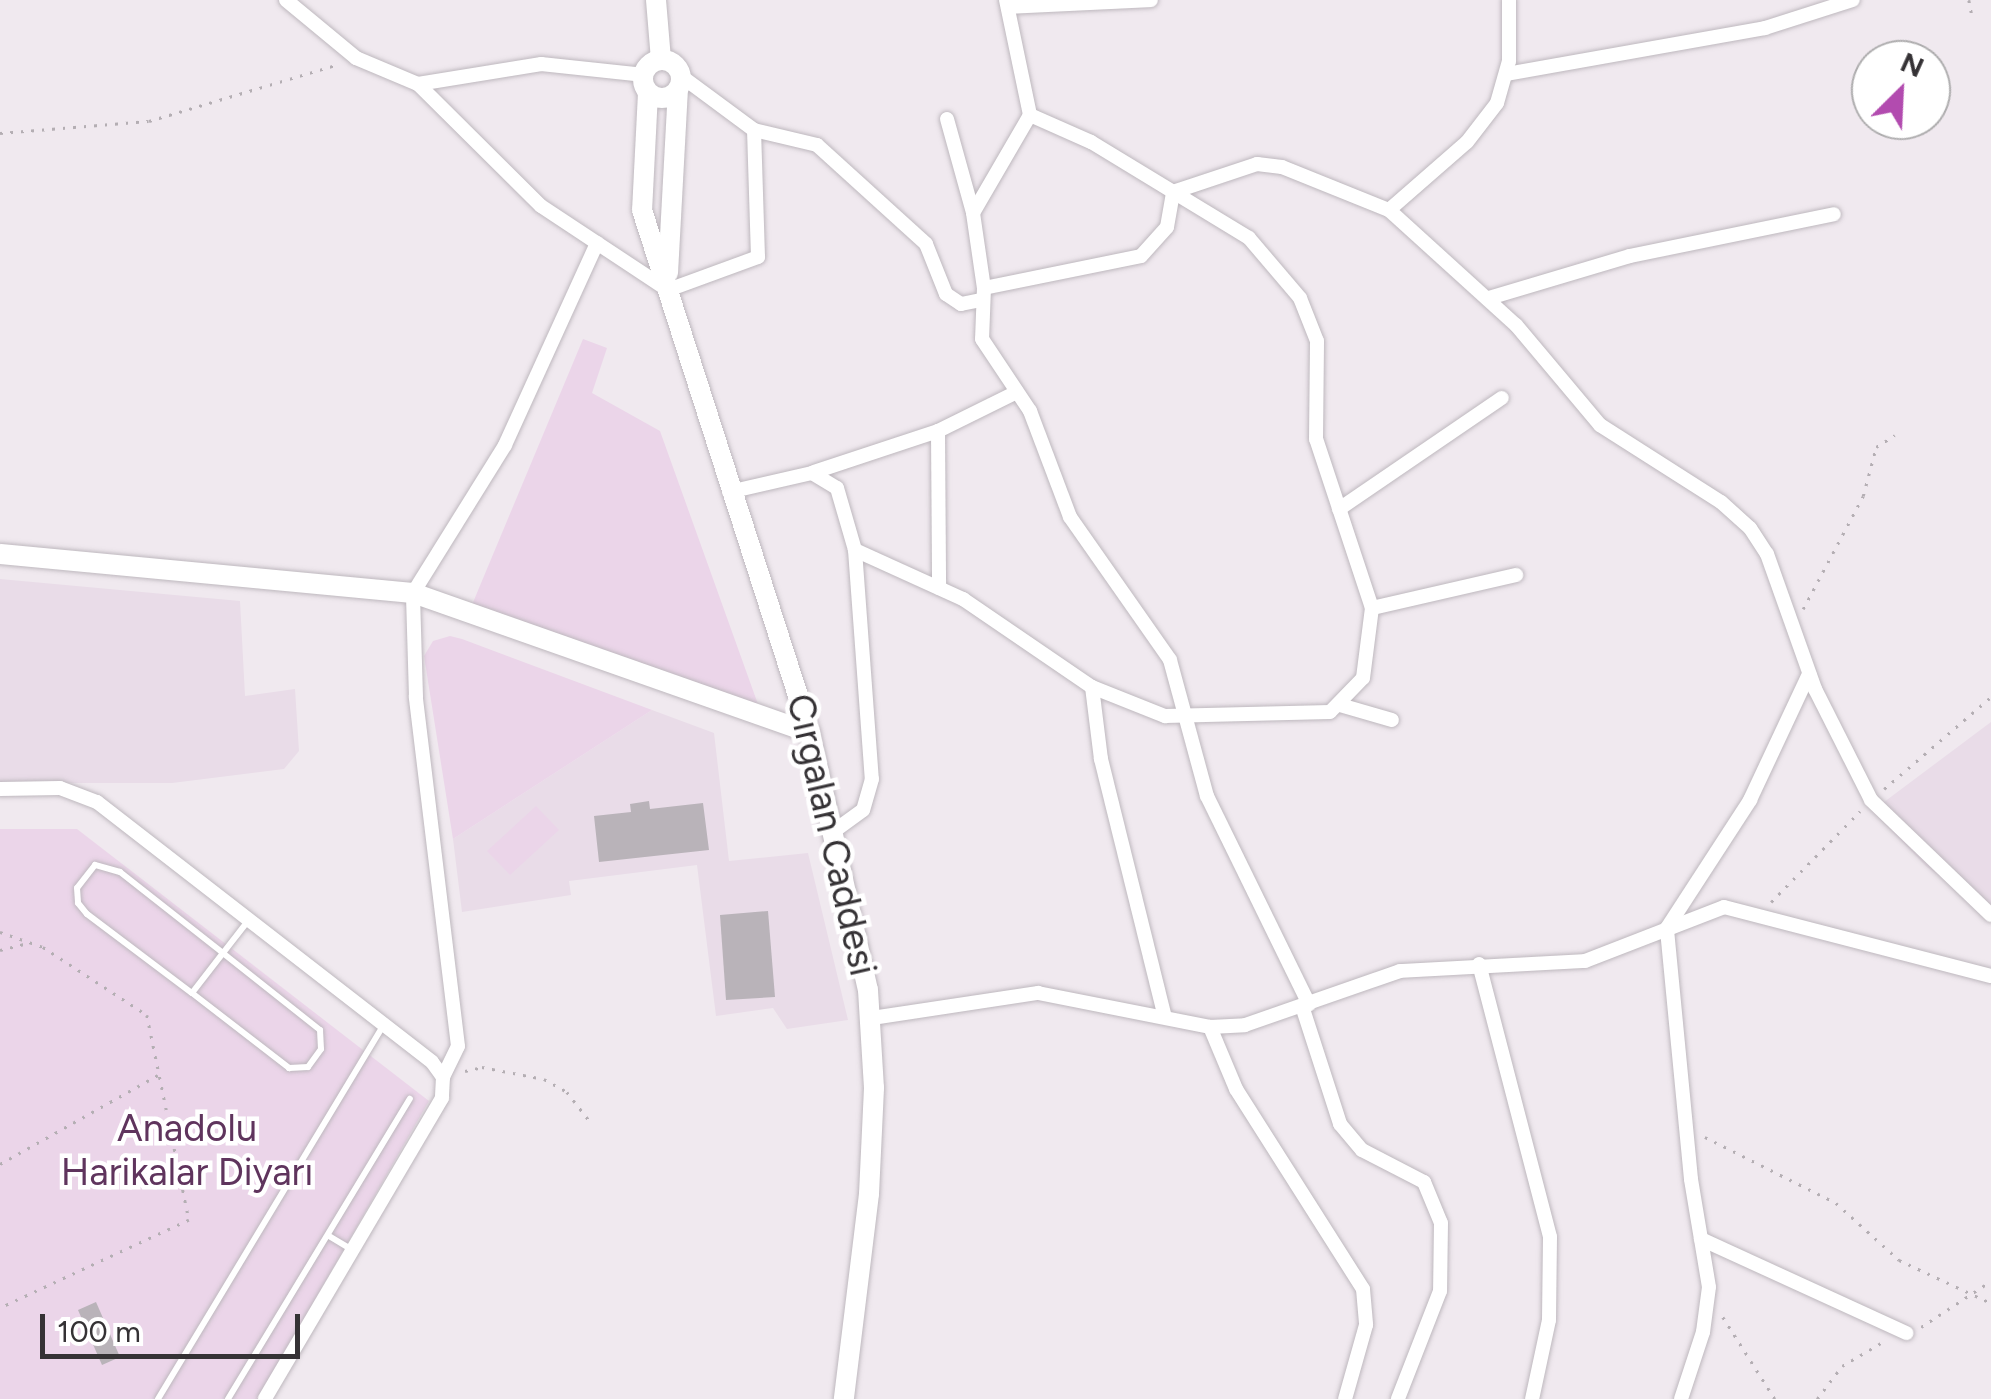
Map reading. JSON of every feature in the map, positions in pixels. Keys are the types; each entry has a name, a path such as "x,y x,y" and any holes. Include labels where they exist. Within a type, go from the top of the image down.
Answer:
{"street":[{"path":"286,0 356,58 418,84 540,206 668,290 758,257 754,130"},
{"path":"646,84 660,60 656,0"},
{"path":"973,213 1030,115 1007,4 1150,0"},
{"path":"1389,210 1480,128 1507,74 1509,0"},
{"path":"1507,74 1765,28 1853,0"},
{"path":"660,60 674,64 679,83 754,130 817,144 926,244 946,294 961,304 983,294 1140,256 1162,237 1173,192"},
{"path":"418,84 541,64 646,84 662,98 679,83"},
{"name":"Cırgalan Caddesi","path":"668,290 679,83"},
{"name":"Cırgalan Caddesi","path":"646,84 642,210 729,492 810,733 872,1018 869,1194 844,1399"},
{"path":"856,550 939,588 1092,687 1145,710 1190,720 1330,712 1340,706 1367,666 1372,608 1316,438 1317,342 1309,312 1250,238 1091,142 1030,115"},
{"path":"947,119 973,213 983,294 984,349 1017,392 1070,518 1170,660 1190,720 1207,796 1306,1005 1340,1124 1370,1156 1424,1182 1441,1224 1440,1291 1398,1399"},
{"path":"1173,192 1270,164 1389,210 1488,298 1600,425 1740,517 1767,554 1809,674 1871,800 1991,915"},
{"path":"1488,298 1630,256 1834,214"},
{"path":"265,1399 442,1098 443,1077 458,1046 416,696 413,593 505,446 597,243"},
{"path":"729,492 812,473 938,432 1017,392"},
{"path":"1339,509 1502,398"},
{"path":"938,432 939,588"},
{"path":"812,473 837,488 856,550 872,788 862,810 834,830"},
{"path":"0,554 413,593 810,733"},
{"path":"1372,608 1516,575"},
{"path":"1681,1399 1708,1302 1668,928 1750,800 1809,674"},
{"path":"1092,687 1100,759 1164,1014"},
{"path":"1340,706 1392,720"},
{"path":"0,789 47,788 84,795 384,1024 443,1077"},
{"path":"872,1018 1038,993 1164,1014 1210,1027 1245,1025 1400,971 1585,961 1714,908 1759,913 1991,976"},
{"path":"1479,964 1550,1237 1550,1310 1532,1399"},
{"path":"1210,1027 1236,1090 1364,1289 1366,1324 1344,1399"},
{"path":"1701,1239 1906,1333"}],"lane":[{"path":"106,864 224,953 320,1030 324,1040 308,1067 289,1068 86,914 77,888 95,865 106,864"},
{"path":"192,993 249,919"},
{"path":"158,1399 384,1024"},
{"path":"228,1399 410,1099"},
{"path":"329,1236 354,1251"}],"path":[{"path":"1969,0 1972,15"},
{"path":"0,133 168,118 356,58"},
{"path":"1793,632 1863,496 1876,447 1895,435"},
{"path":"1759,913 1871,800 1991,697"},
{"path":"0,932 30,943 147,1015 189,1220 0,1308"},
{"path":"0,950 30,943"},
{"path":"443,1077 482,1067 530,1074 567,1092 592,1124"},
{"path":"0,1164 159,1074"},
{"path":"1688,1128 1836,1203 1882,1248 1968,1298 1991,1303"},
{"path":"1968,1298 1991,1282"},
{"path":"1708,1302 1746,1347 1774,1399"}],"shaded area":[{"path":"0,579 240,601 245,696 295,689 299,751 284,769 172,783 0,783"},
{"path":"652,710 714,733 729,861 808,853 848,1020 787,1029 773,1008 716,1016 697,865 569,881 571,895 462,912 453,839"},
{"path":"1991,722 1991,912 1927,867 1872,811"}],"green space":[{"path":"583,339 607,348 592,393 660,431 764,721 469,612"},
{"path":"450,636 652,710 453,839 424,656 433,641"},
{"path":"536,806 559,830 510,875 487,851"},
{"name":"Anadolu Harikalar Diyarı","path":"0,829 77,829 429,1101 258,1399 0,1399"}],"building":[{"path":"649,801 650,809 703,803 709,850 599,862 594,816 631,812 630,804"},
{"path":"768,911 775,997 726,1000 720,915"},
{"path":"96,1302 120,1357 102,1365 78,1310"}]}
